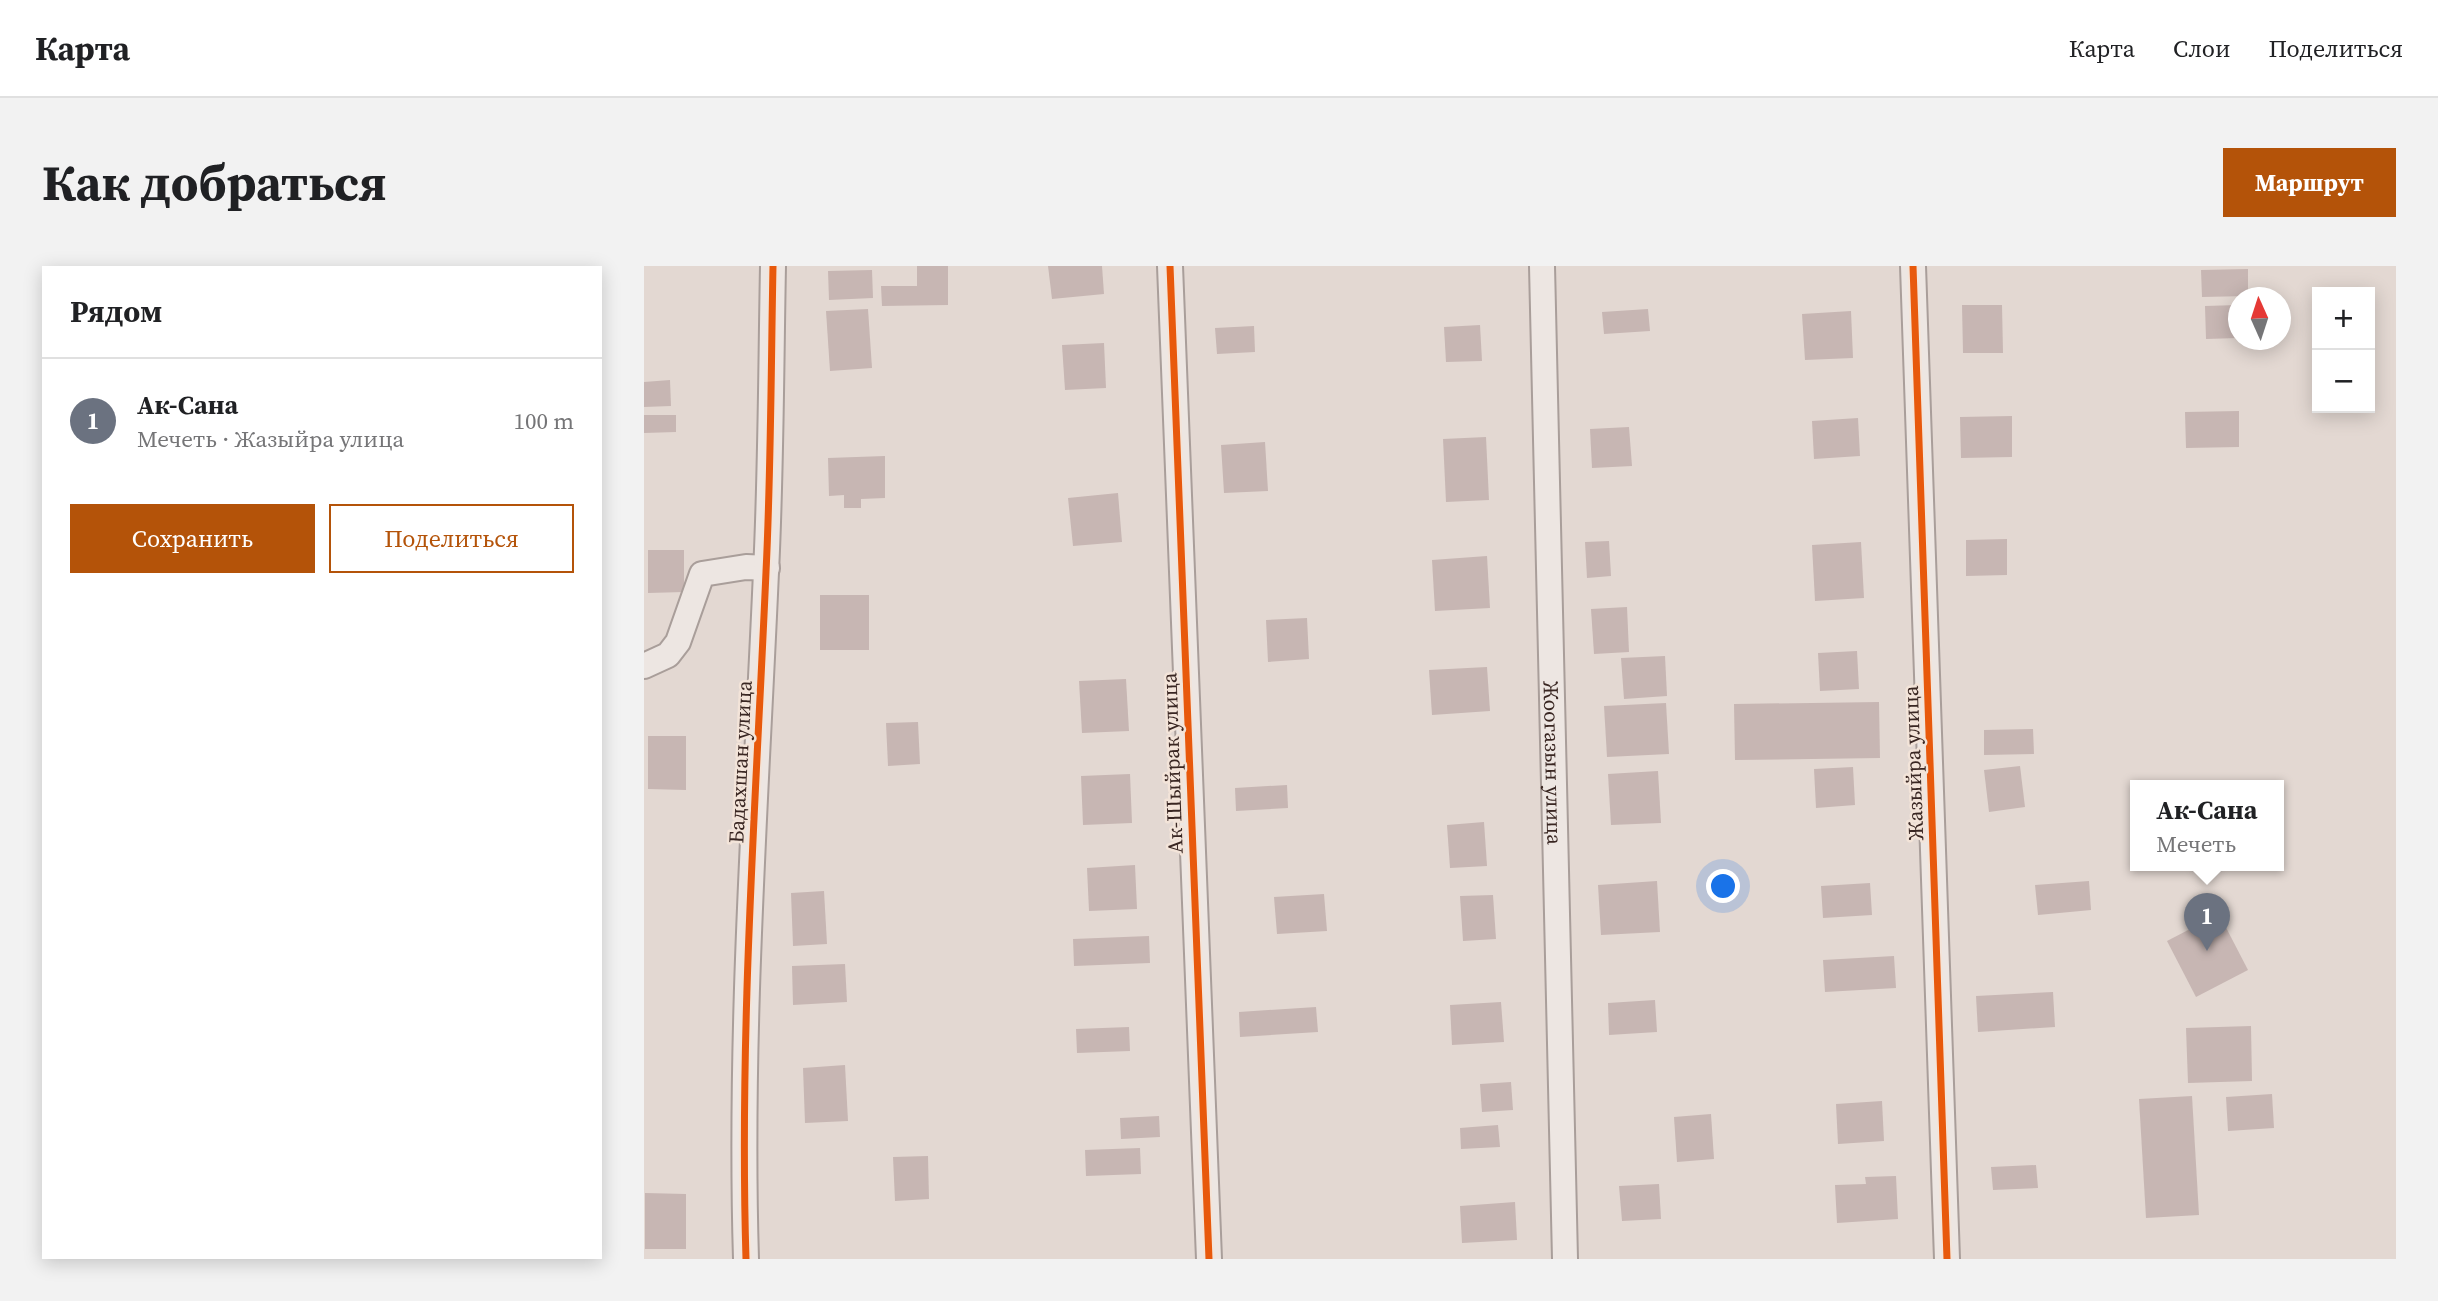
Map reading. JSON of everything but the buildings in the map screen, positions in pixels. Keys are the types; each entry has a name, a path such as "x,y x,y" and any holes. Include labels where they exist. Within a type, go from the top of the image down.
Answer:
{"street":[{"name":"Бадахшан улица","path":"747,1259 744,1168 746,993 756,568 773,266"},
{"name":"Ак-Шыйрак улица","path":"1170,266 1209,1259"},
{"name":"Жоогазын улица","path":"1542,266 1564,1259"},
{"name":"Жазыйра улица","path":"1913,266 1947,1259"},
{"path":"644,666 668,655 678,642 702,574 715,570 756,568"}],"cycle path":[{"path":"746,1259 744,1173 747,1001 768,534 773,266"},
{"path":"1170,266 1209,1259"},
{"path":"1913,266 1947,1259"}],"place":[{"name":"Ак-Сана","path":"2207,951"}]}
